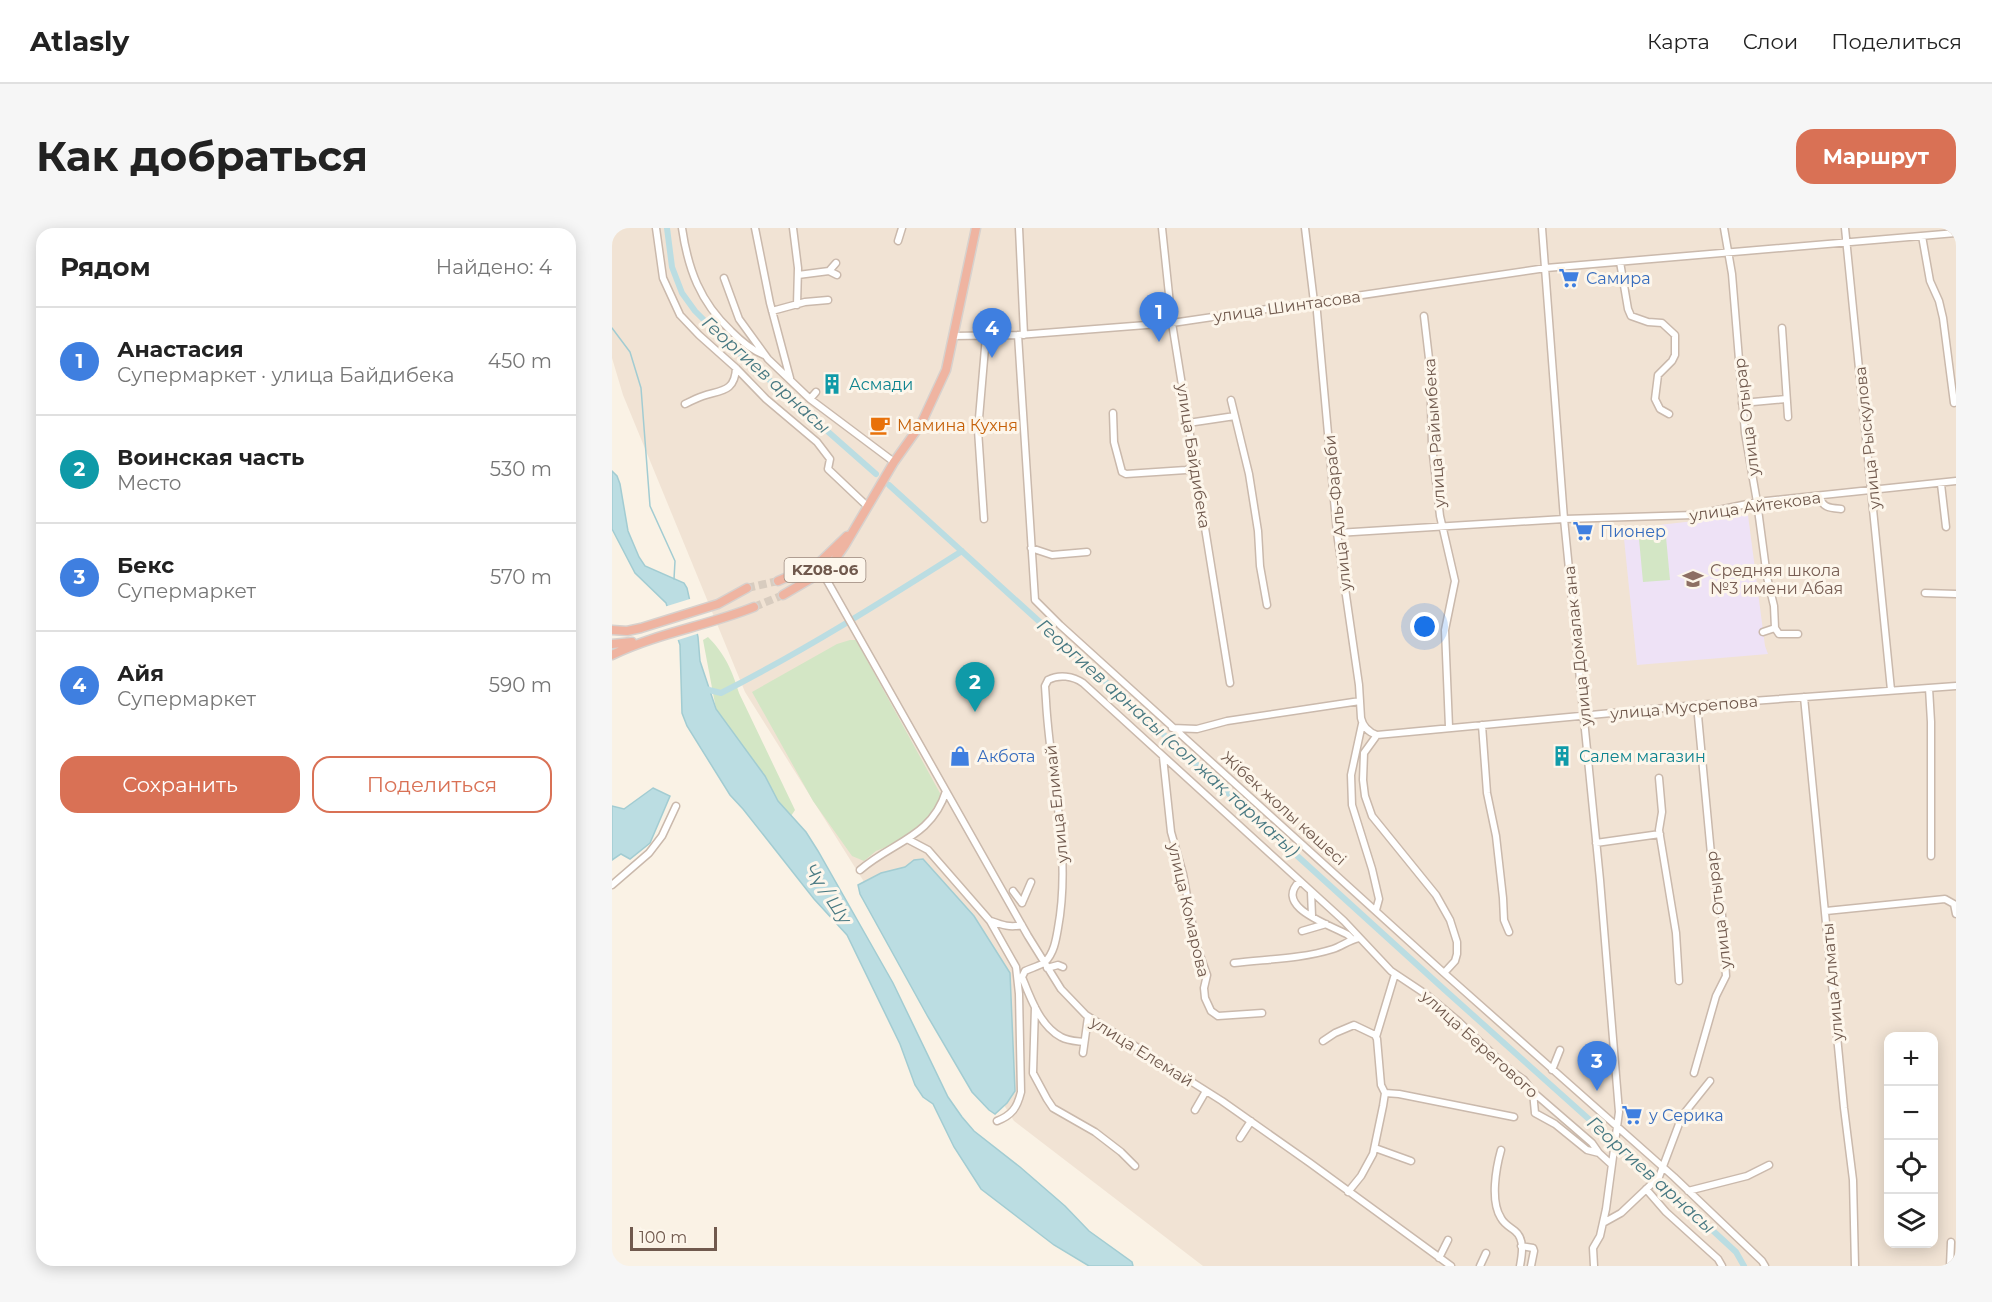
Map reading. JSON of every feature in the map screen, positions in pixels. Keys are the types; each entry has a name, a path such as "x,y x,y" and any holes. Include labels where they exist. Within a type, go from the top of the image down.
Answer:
{"highway":[{"name":"KZ08-06","path":"783,595 820,568 852,531 894,462 921,424 946,370 976,228"},
{"name":"KZ08-06","path":"778,581 820,568"},
{"path":"613,630 627,631 718,604 747,588"},
{"path":"612,644 657,638 754,607"},
{"path":"612,656 640,642"}],"street":[{"path":"656,228 663,278 680,315 766,399 817,441 830,459 828,469 867,506"},
{"path":"682,228 687,260 706,303 750,348 765,356"},
{"path":"755,228 772,311 790,379"},
{"path":"793,228 798,275 797,306"},
{"path":"898,241 902,228"},
{"path":"1019,228 1021,335 1031,548 1052,555 1087,552"},
{"name":"улица Байдибека","path":"1162,228 1172,323 1230,683"},
{"name":"улица Аль-Фараби","path":"1305,228 1315,302 1337,533 1362,723 1351,776 1352,804 1379,899 1376,910"},
{"name":"улица Домалак ана","path":"1542,228 1564,519 1585,716 1617,1079 1618,1132 1611,1164"},
{"name":"улица Отырар","path":"1724,228 1734,299 1748,454 1757,502 1762,548 1774,606 1775,628"},
{"name":"улица Рыскулова","path":"1845,228 1891,690"},
{"name":"улица Шинтасова","path":"953,336 1021,335 1172,323 1546,268 1846,242 1912,233 1922,236 1956,232"},
{"path":"1922,236 1930,281 1939,301 1943,318 1954,403"},
{"path":"1620,262 1631,315 1648,322 1662,323 1675,334 1675,355 1658,375 1655,399 1660,409 1669,414"},
{"path":"830,271 836,263"},
{"path":"798,275 830,271 837,275"},
{"path":"724,278 739,319 765,356 810,399 894,462"},
{"path":"772,311 828,300"},
{"name":"улица Райымбека","path":"1424,316 1430,366 1432,446 1443,527 1455,581 1445,630 1449,728"},
{"path":"1782,328 1788,417"},
{"path":"984,519 978,430 986,336"},
{"path":"685,404 708,391 727,389 734,380 736,368"},
{"path":"810,399 816,392"},
{"path":"1742,403 1786,399"},
{"path":"1231,400 1249,474 1267,605"},
{"path":"1113,413 1114,442 1122,472 1126,474 1165,472 1186,470 1195,466"},
{"path":"1188,423 1235,416"},
{"name":"улица Айтекова","path":"1337,533 1564,519 1694,515 1757,502 1956,481"},
{"path":"1941,484 1946,527"},
{"path":"1820,496 1823,505 1841,509"},
{"name":"Жібек жолы көшесі","path":"1031,548 1035,600 1059,625 1172,728 1376,910"},
{"name":"улица Елемай","path":"820,568 1022,925 1070,999 1088,1017 1251,1121 1451,1266"},
{"path":"1925,593 1956,594"},
{"path":"1762,632 1775,628 1779,634 1798,634"},
{"name":"улица Елимай","path":"1046,965 1056,939 1063,894 1059,816 1045,686 1053,677 1070,677 1083,683"},
{"name":"улица Берегового","path":"1083,683 1300,881 1355,939 1395,974 1458,1021 1506,1067 1524,1080 1533,1092 1592,1143 1611,1164"},
{"name":"улица Мусрепова","path":"1377,735 1697,705 1956,686"},
{"path":"1929,688 1931,856"},
{"name":"улица Алматы","path":"1804,697 1853,1180 1855,1266"},
{"path":"1172,728 1197,729 1235,719 1360,701"},
{"name":"улица Отырар","path":"1694,1073 1716,996 1726,976 1722,915 1712,854 1697,705"},
{"path":"1362,723 1371,733 1377,735 1364,753 1365,796 1372,816 1436,895 1450,920 1457,942 1457,954 1455,961 1444,973"},
{"path":"1482,725 1487,793 1496,836 1504,921 1509,932"},
{"name":"улица Комарова","path":"1162,756 1171,832 1184,874 1196,944 1207,975 1204,988 1205,998 1211,1011 1218,1016 1262,1013"},
{"path":"1659,778 1662,812 1660,834 1676,933 1679,981"},
{"path":"860,870 875,857 909,840 937,813 946,791"},
{"path":"612,885 649,852 662,836 676,806"},
{"path":"1596,843 1660,834"},
{"path":"909,840 928,850 990,921 1016,967 1019,994 1021,1092 1018,1106 1007,1117 997,1121"},
{"path":"1300,881 1293,890 1294,903 1312,916 1355,939"},
{"path":"1013,891 1022,903 1031,882"},
{"path":"1311,892 1312,916"},
{"path":"1826,911 1945,899 1953,900 1956,914"},
{"path":"1376,910 1618,1132 1688,1191 1765,1266"},
{"path":"990,921 1011,927"},
{"path":"1302,931 1327,924"},
{"path":"998,934 1011,927 1022,925"},
{"path":"1234,963 1302,956 1335,948 1355,939"},
{"path":"1063,967 1046,965 1025,971 1022,976 1035,1007 1059,1036 1084,1042"},
{"path":"1348,1192 1369,1164 1374,1148 1385,1093 1381,1085 1376,1037 1395,974"},
{"path":"1035,1007 1033,1073 1047,1100 1053,1108 1095,1132 1135,1166"},
{"path":"1083,1053 1088,1017"},
{"path":"1354,1025 1356,1017"},
{"path":"1323,1041 1354,1025 1376,1037"},
{"path":"1552,1070 1560,1050"},
{"path":"1603,1223 1621,1214 1659,1177 1683,1116 1710,1082"},
{"path":"1195,1110 1206,1091"},
{"name":"улица Берегового","path":"1533,1092 1533,1116 1555,1124 1587,1150 1599,1153"},
{"path":"1385,1093 1514,1117"},
{"path":"1240,1138 1251,1121"},
{"path":"1374,1148 1411,1161"},
{"path":"1501,1150 1495,1175 1498,1209 1503,1222 1518,1233 1521,1246 1520,1266"},
{"path":"1594,1266 1593,1248 1603,1223 1611,1164"},
{"path":"1688,1191 1747,1176 1769,1165"},
{"path":"1648,1189 1666,1212 1718,1259 1722,1266"},
{"path":"1439,1258 1448,1239"},
{"path":"1950,1266 1951,1242"},
{"path":"1521,1246 1533,1248 1531,1266"},
{"path":"1480,1266 1486,1253"}],"shaded area":[{"path":"612,228 1956,228 1956,1266 1203,1266 1014,1121 745,692 623,395 612,358"},
{"name":"Средняя школа №3 имени Абая","path":"1748,515 1765,646 1768,654 1637,665 1623,529"}],"green space":[{"path":"1666,537 1670,580 1643,582 1639,539"},
{"path":"708,637 731,670 739,693 795,810 791,816 778,801 765,776 716,709 703,640"},
{"path":"856,640 941,795 940,804 909,838 876,851 864,861 852,856 813,801 752,692 837,644"}],"water":[{"name":"Чү / Шу","path":"612,471 620,484 628,531 639,557 645,566 684,583 687,588 698,637 700,661 716,709 765,776 778,801 806,832 818,851 893,983 948,1097 974,1131 1065,1206 1089,1231 1132,1262 1133,1266 1089,1266 1054,1245 981,1189 954,1147 933,1104 923,1097 915,1085 900,1044 847,935 814,899 730,795 687,726 682,713 680,645 666,603 635,573 612,529"},
{"path":"653,788 670,796 650,843 630,859 621,854 612,860 612,806 624,809"},
{"path":"923,859 974,916 1010,973 1015,1091 1007,1103 995,1114 972,1092 860,894 858,885 881,873 905,867 914,860"}],"pier":[{"path":"693,598 700,633 675,641 664,607"}],"waterway":[{"name":"Георгиев арнасы","path":"667,228 672,267 682,293 695,311 723,339 876,474"},
{"path":"612,328 630,352 641,388 650,506 675,561 674,579"},
{"name":"Георгиев арнасы (сол жақ тармағы)","path":"889,485 1697,1216 1736,1252 1744,1266"},
{"path":"705,689 721,693 752,677 843,625 962,551"}],"tunnel":[{"path":"747,588 778,581"},
{"path":"754,607 783,595"}],"place":[{"name":"Самира","path":"1569,278"},
{"name":"Анастасия","path":"1159,342"},
{"name":"Айя","path":"992,358"},
{"name":"Асмади","path":"832,384"},
{"name":"Мамина Кухня","path":"880,425"},
{"name":"Пионер","path":"1583,531"},
{"name":"Средняя школа №3 имени Абая","path":"1693,579"},
{"name":"Воинская часть","path":"975,712"},
{"name":"Акбота","path":"960,756"},
{"name":"Салем магазин","path":"1562,756"},
{"name":"Бекс","path":"1597,1091"},
{"name":"у Серика","path":"1632,1115"}]}
